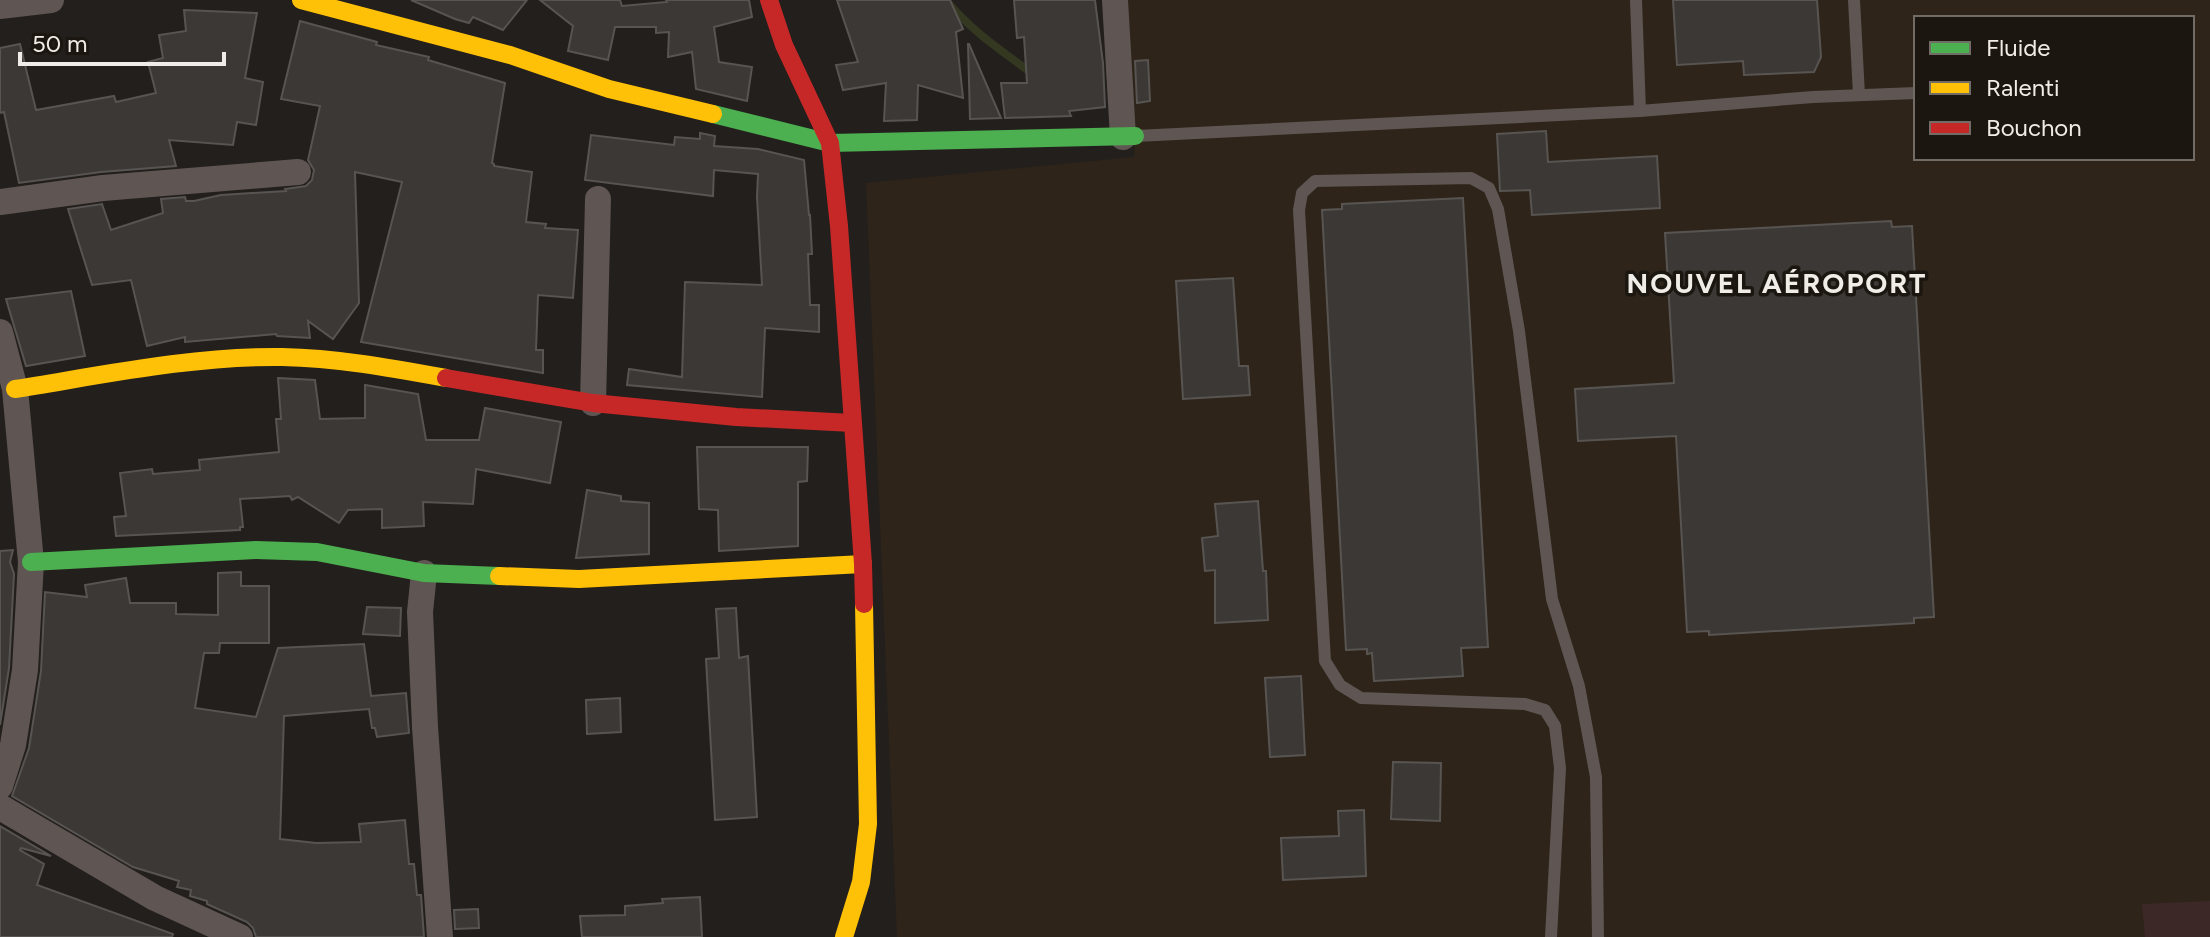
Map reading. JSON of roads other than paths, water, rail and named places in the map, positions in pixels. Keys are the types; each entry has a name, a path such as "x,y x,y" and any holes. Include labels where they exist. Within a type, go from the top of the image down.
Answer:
{"street":[{"path":"0,6 51,0"},
{"path":"301,0 510,55 609,89 830,143 1129,136 1115,0"},
{"path":"769,0 784,45 830,143 839,226 863,564 868,824 861,882 844,937"},
{"path":"0,202 103,188 298,172"},
{"path":"593,403 598,199"},
{"path":"0,332 15,389 31,562 25,670 13,745 0,786"},
{"path":"15,389 177,363 281,357 348,361 593,403 736,417 852,423"},
{"path":"31,562 271,550 317,552 424,573 579,579 863,564"},
{"path":"424,573 420,612 425,727 440,937"},
{"path":"0,807 155,898 240,937"}],"lane":[{"path":"1636,0 1640,111"},
{"path":"1854,0 1859,95"},
{"path":"1129,136 1640,111 1914,93"},
{"path":"1551,937 1560,768 1555,726 1545,710 1525,704 1361,698 1340,685 1325,661 1299,210 1302,193 1315,181 1471,178 1489,188 1498,209 1519,331 1552,599 1579,686 1596,777 1598,937"}],"waterway":[{"path":"946,0 976,31 1033,74"}],"district":[{"name":"NOUVEL AÉROPORT","path":"1777,283"}]}
